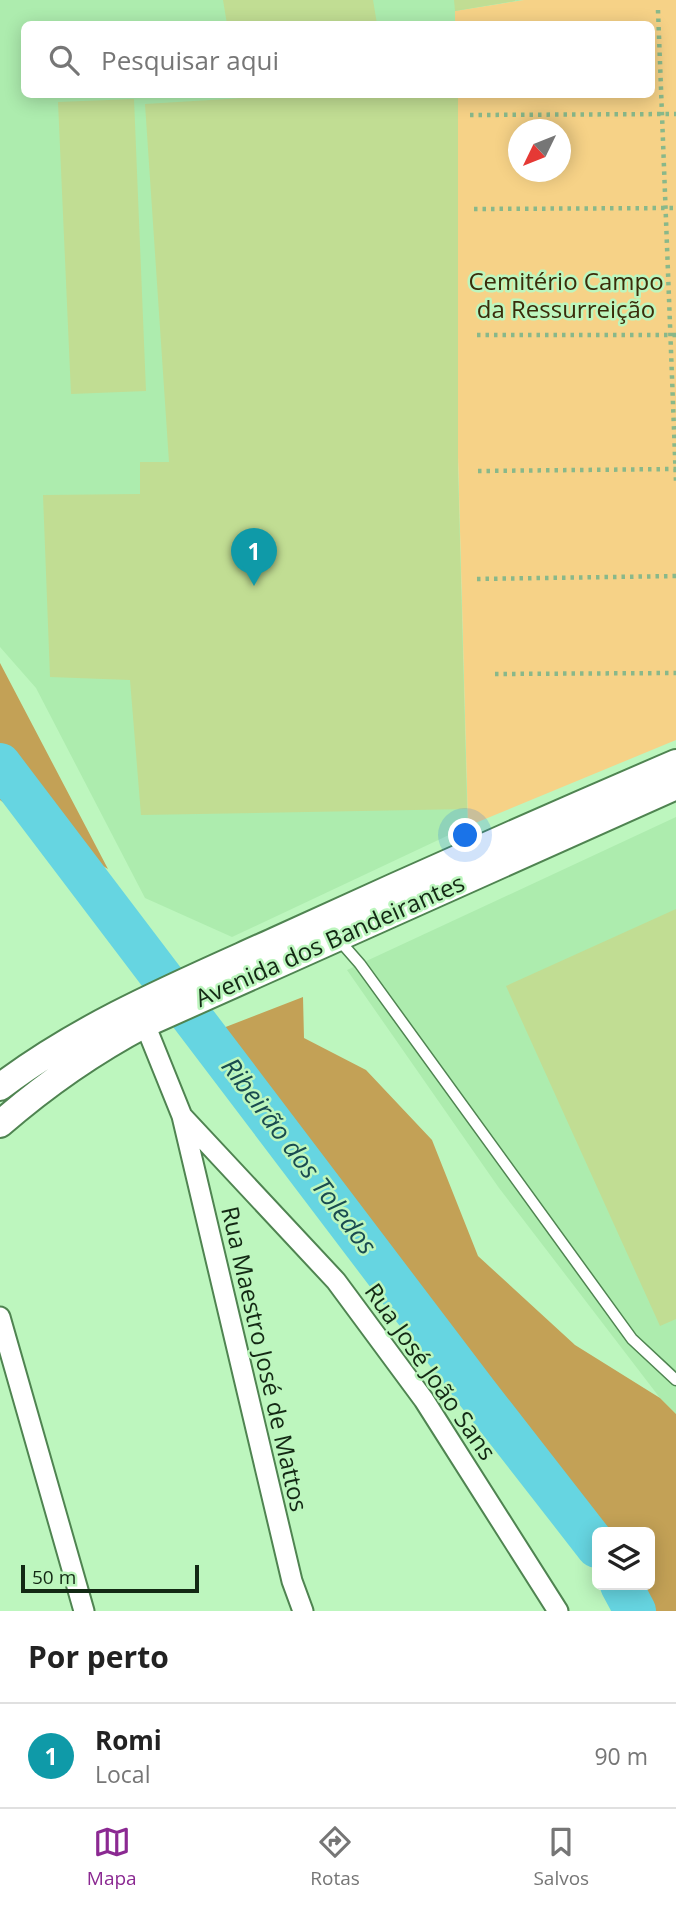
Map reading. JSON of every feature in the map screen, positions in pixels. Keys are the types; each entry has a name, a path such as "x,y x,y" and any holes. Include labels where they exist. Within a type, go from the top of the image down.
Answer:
{"main road":[{"name":"Avenida dos Bandeirantes","path":"0,1087 52,1050 170,1001 484,845 676,763"},
{"name":"Avenida dos Bandeirantes","path":"210,982 336,937 676,786"},
{"name":"Avenida dos Bandeirantes","path":"0,1124 141,1014"}],"street":[{"path":"141,1014 182,1116"},
{"name":"Rua Maestro José de Mattos","path":"182,1116 292,1581 303,1611"},
{"name":"Rua José João Sans","path":"182,1116 337,1281 424,1400 558,1611"},
{"path":"0,1317 84,1611"}],"lane":[{"path":"336,937 360,964 632,1339 676,1380"}],"path":[{"path":"658,10 673,335 676,482"},
{"path":"655,61 660,61"},
{"path":"470,115 676,114"},
{"path":"474,209 676,208"},
{"path":"477,335 673,335"},
{"path":"478,471 676,469"},
{"path":"477,579 676,576"},
{"path":"495,674 676,673"}],"shaded area":[{"path":"0,0 524,0 455,11 456,21 21,21 21,98 458,98 458,469 468,826 232,937 145,898 36,688 0,647"},
{"path":"0,663 108,869 28,821 0,800"},
{"path":"676,817 676,1414 660,1398 499,1188 347,970"},
{"path":"303,997 304,1038 366,1070 432,1140 478,1256 575,1345 660,1398 676,1414 676,1611 635,1611 624,1590 655,1590 655,1527 592,1527 592,1541 205,1035"}],"green space":[{"name":"Cemitério Campo da Ressurreição","path":"524,0 676,0 676,740 468,826 457,420 456,98 655,98 655,21 455,21 455,11"}],"building":[{"path":"223,0 373,0 376,21 226,21"},
{"path":"454,0 515,0 515,1 455,11"},
{"path":"244,98 458,98 458,469 467,809 141,815 130,680 50,677 43,495 140,494 140,462 169,462 145,104"},
{"path":"134,99 146,391 71,394 58,102"},
{"path":"676,909 676,1319 660,1326 506,986"}],"waterway":[{"name":"Ribeirão dos Toledos","path":"0,764 592,1541"},
{"name":"Ribeirão dos Toledos","path":"624,1590 635,1611"}],"place":[{"name":"Romi","path":"254,586"}]}
